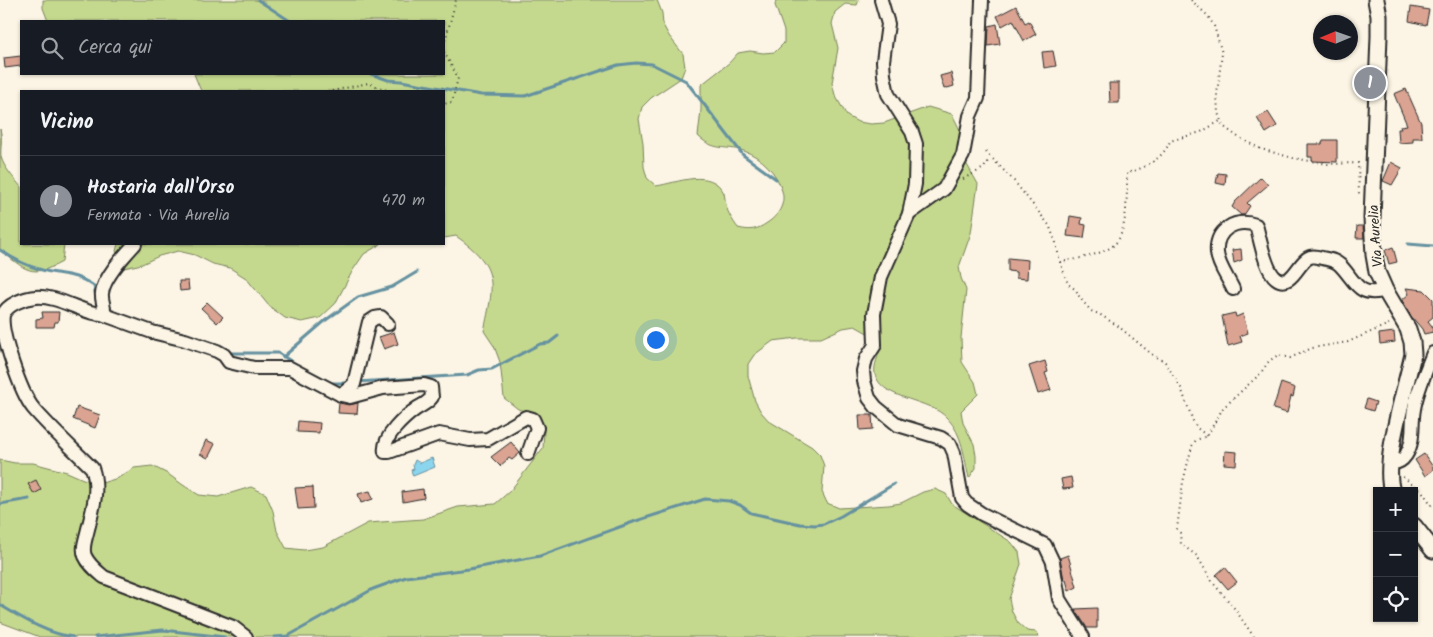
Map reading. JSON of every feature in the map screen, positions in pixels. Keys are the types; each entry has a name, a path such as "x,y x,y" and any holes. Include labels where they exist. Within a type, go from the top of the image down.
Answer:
{"main road":[{"name":"Via Aurelia","path":"1376,0 1379,16 1379,36 1372,218 1374,255 1377,272 1412,342 1413,354 1390,463 1389,480 1396,486"},
{"path":"1418,531 1433,550"}],"street":[{"path":"874,0 886,17"},
{"path":"881,0 888,24 883,61 884,75 888,94 912,132 916,144 915,184 909,214 881,277 874,314 874,345 866,359 863,371 869,398 876,407 898,425 941,438 950,444 954,453 962,498 967,504 982,514 1045,545 1053,562 1059,598 1083,637"},
{"path":"909,214 944,189 963,155 970,116 978,98 982,0"},
{"path":"1233,288 1218,260 1217,244 1222,234 1228,228 1235,223 1240,223 1256,225 1261,248 1271,272 1276,278 1288,280 1309,256 1314,256 1339,264 1359,288 1366,292 1385,290"},
{"path":"102,314 105,310 102,296 104,286 119,262 134,245"},
{"path":"246,637 233,627 104,577 91,566 85,556 84,546 96,487 95,476 92,468 32,406 18,382 10,360 2,319 4,312 16,302 35,297 51,297 88,312 102,314 152,332 185,340 217,351 230,362 254,368 290,368 341,395 350,397 383,388 424,385 431,387 433,394 430,400 415,410 390,433 385,445 385,452 438,434 470,440 488,439 526,417 533,419 537,428 528,454"},
{"path":"341,395 354,384 369,322 374,318 381,317 388,324"},
{"path":"1390,463 1397,463 1408,452 1412,439 1414,408 1433,353"}],"path":[{"path":"445,41 456,0"},
{"path":"1191,0 1208,16 1214,26 1222,53 1217,86 1220,121 1230,132 1261,149 1315,163 1358,163 1360,197"},
{"path":"445,54 458,78 452,102 445,104"},
{"path":"336,90 368,83 386,90"},
{"path":"1060,262 1102,251 1115,244 1119,236 1125,211 1127,172 1150,164 1159,158 1166,150 1170,141 1201,132 1220,121"},
{"path":"986,152 1014,180 1049,225 1068,284 1076,290 1091,311 1118,326 1154,356 1165,362 1181,388 1193,421 1197,428 1206,436"},
{"path":"961,180 984,168 989,159"},
{"path":"1248,637 1253,636 1232,605 1213,583 1197,556 1181,544 1180,533 1177,529 1183,482 1192,446 1196,440 1206,436 1223,408 1260,374 1268,361 1274,356 1290,358 1312,348 1348,342 1401,318"},
{"path":"1396,486 1402,477 1404,478 1417,487 1433,506"}],"green space":[{"path":"43,0 657,0 662,13 663,25 683,54 685,67 681,78 651,98 642,107 639,119 647,178 656,186 693,179 711,181 718,185 724,193 728,211 738,228 750,230 763,225 778,213 783,200 780,184 768,166 757,157 737,149 715,146 698,136 701,85 729,63 738,53 750,51 775,52 784,43 784,31 775,5 776,0 859,0 857,5 845,4 835,12 832,24 838,48 832,83 835,95 847,116 858,122 871,124 884,123 928,107 952,114 964,138 966,163 978,184 971,233 959,267 966,290 961,338 962,362 975,382 978,394 961,411 963,423 974,444 976,468 969,478 960,439 947,418 930,407 898,395 881,385 876,377 875,370 879,351 878,339 855,326 843,328 821,338 773,341 754,355 748,364 748,376 755,401 769,421 812,447 820,455 824,466 822,492 827,503 839,508 889,505 901,503 923,492 935,489 946,494 952,504 1011,542 1019,552 1021,564 1009,599 1012,612 1018,623 1027,631 1036,632 1039,637 40,637 0,622 0,460 15,463 33,463 102,483 118,478 134,468 152,466 168,474 199,495 218,497 251,487 266,494 273,511 277,531 286,548 304,550 323,547 368,523 423,519 458,507 495,504 510,491 543,448 544,431 535,415 518,409 504,398 500,362 494,346 484,331 491,288 487,267 470,247 456,236 445,238 445,90 201,90 194,75 445,75 445,20 48,20 43,8"},
{"path":"0,129 2,161 20,186 20,245 64,245 62,262 36,271 29,270 16,263 0,250"},
{"path":"118,245 379,245 364,254 335,304 320,318 302,322 285,318 269,306 246,278 230,268 178,251 159,256 142,264 124,268 116,251"}],"water":[{"path":"432,458 435,467 413,476 411,470 414,469 415,460 420,463"}],"building":[{"path":"1016,6 1025,23 1029,21 1036,34 1024,41 1013,20 1002,26 997,16"},
{"path":"1411,7 1429,10 1426,25 1409,21"},
{"path":"997,24 1000,44 988,46 989,26"},
{"path":"1053,51 1056,66 1044,68 1042,52"},
{"path":"20,56 20,66 5,68 4,58"},
{"path":"951,73 954,86 944,89 940,76"},
{"path":"1109,83 1119,83 1119,103 1110,103"},
{"path":"1406,89 1421,123 1422,138 1413,138 1413,142 1399,143 1398,129 1401,129 1400,126 1407,125 1394,94"},
{"path":"1268,112 1277,126 1266,133 1257,118"},
{"path":"1323,140 1337,140 1337,162 1312,161 1312,157 1308,157 1308,144 1322,144"},
{"path":"1391,162 1402,168 1392,185 1383,181"},
{"path":"1218,173 1226,174 1225,185 1216,183"},
{"path":"1261,177 1268,185 1247,203 1250,206 1244,215 1241,215 1232,207"},
{"path":"1070,216 1082,218 1081,224 1086,225 1084,238 1067,236"},
{"path":"1357,226 1363,226 1364,238 1356,238"},
{"path":"1393,247 1397,262 1389,264 1385,250"},
{"path":"1241,249 1242,260 1234,263 1232,250"},
{"path":"1008,258 1028,260 1027,279 1016,278 1016,272 1008,271"},
{"path":"179,281 188,281 189,290 180,291"},
{"path":"1406,288 1424,290 1433,299 1433,317 1428,321 1432,326 1433,332 1424,334 1411,316 1402,300 1409,294"},
{"path":"207,302 223,317 217,323 201,308"},
{"path":"42,312 59,312 58,322 55,322 54,327 36,327 36,319 43,318"},
{"path":"1235,313 1236,317 1243,314 1248,333 1240,336 1242,342 1228,346 1222,316"},
{"path":"394,332 398,344 384,349 379,337"},
{"path":"1394,332 1395,342 1380,344 1379,334"},
{"path":"1045,361 1048,372 1045,373 1051,390 1038,394 1029,366"},
{"path":"1281,383 1295,388 1287,413 1273,409"},
{"path":"1367,399 1376,402 1373,411 1364,408"},
{"path":"339,403 349,405 358,403 357,414 338,413"},
{"path":"77,407 100,415 95,428 73,419"},
{"path":"859,415 872,415 873,429 860,430"},
{"path":"298,421 320,423 319,433 297,432"},
{"path":"206,440 215,444 208,458 200,454"},
{"path":"511,442 520,453 512,460 509,458 500,466 491,457"},
{"path":"1225,451 1237,452 1236,465 1224,464"},
{"path":"1424,454 1433,467 1433,470 1425,476 1415,460"},
{"path":"1071,477 1073,488 1063,489 1061,479"},
{"path":"36,480 41,490 34,494 28,484"},
{"path":"313,487 314,508 298,509 295,488"},
{"path":"423,489 424,498 403,502 402,492"},
{"path":"370,491 373,499 361,503 358,494"},
{"path":"1068,555 1077,587 1069,591 1066,580 1064,580 1060,558"},
{"path":"1225,567 1237,582 1228,589 1216,575"},
{"path":"1097,608 1097,628 1087,628 1075,609"}],"waterway":[{"path":"258,0 288,20"},
{"path":"374,75 388,80 481,95 525,96 618,65 652,64 686,81 743,155 776,179"},
{"path":"1408,244 1433,246"},
{"path":"0,250 31,266 50,272 74,276 87,282 94,286 96,298"},
{"path":"283,357 326,320 358,297 392,287 417,272"},
{"path":"357,382 467,375 479,370 492,369 540,344 549,343 558,336"},
{"path":"228,353 278,353 294,363"},
{"path":"329,383 348,383"},
{"path":"274,637 288,636 373,589 406,577 469,569 540,556 636,521 705,499 729,501 740,505 751,513 800,524 815,525 824,524 841,516 894,484"},
{"path":"0,504 29,499"},
{"path":"0,605 44,629 73,637"},
{"path":"95,637 163,630 225,637"}],"place":[{"name":"Hostaria dall'Orso","path":"1370,83"}]}
